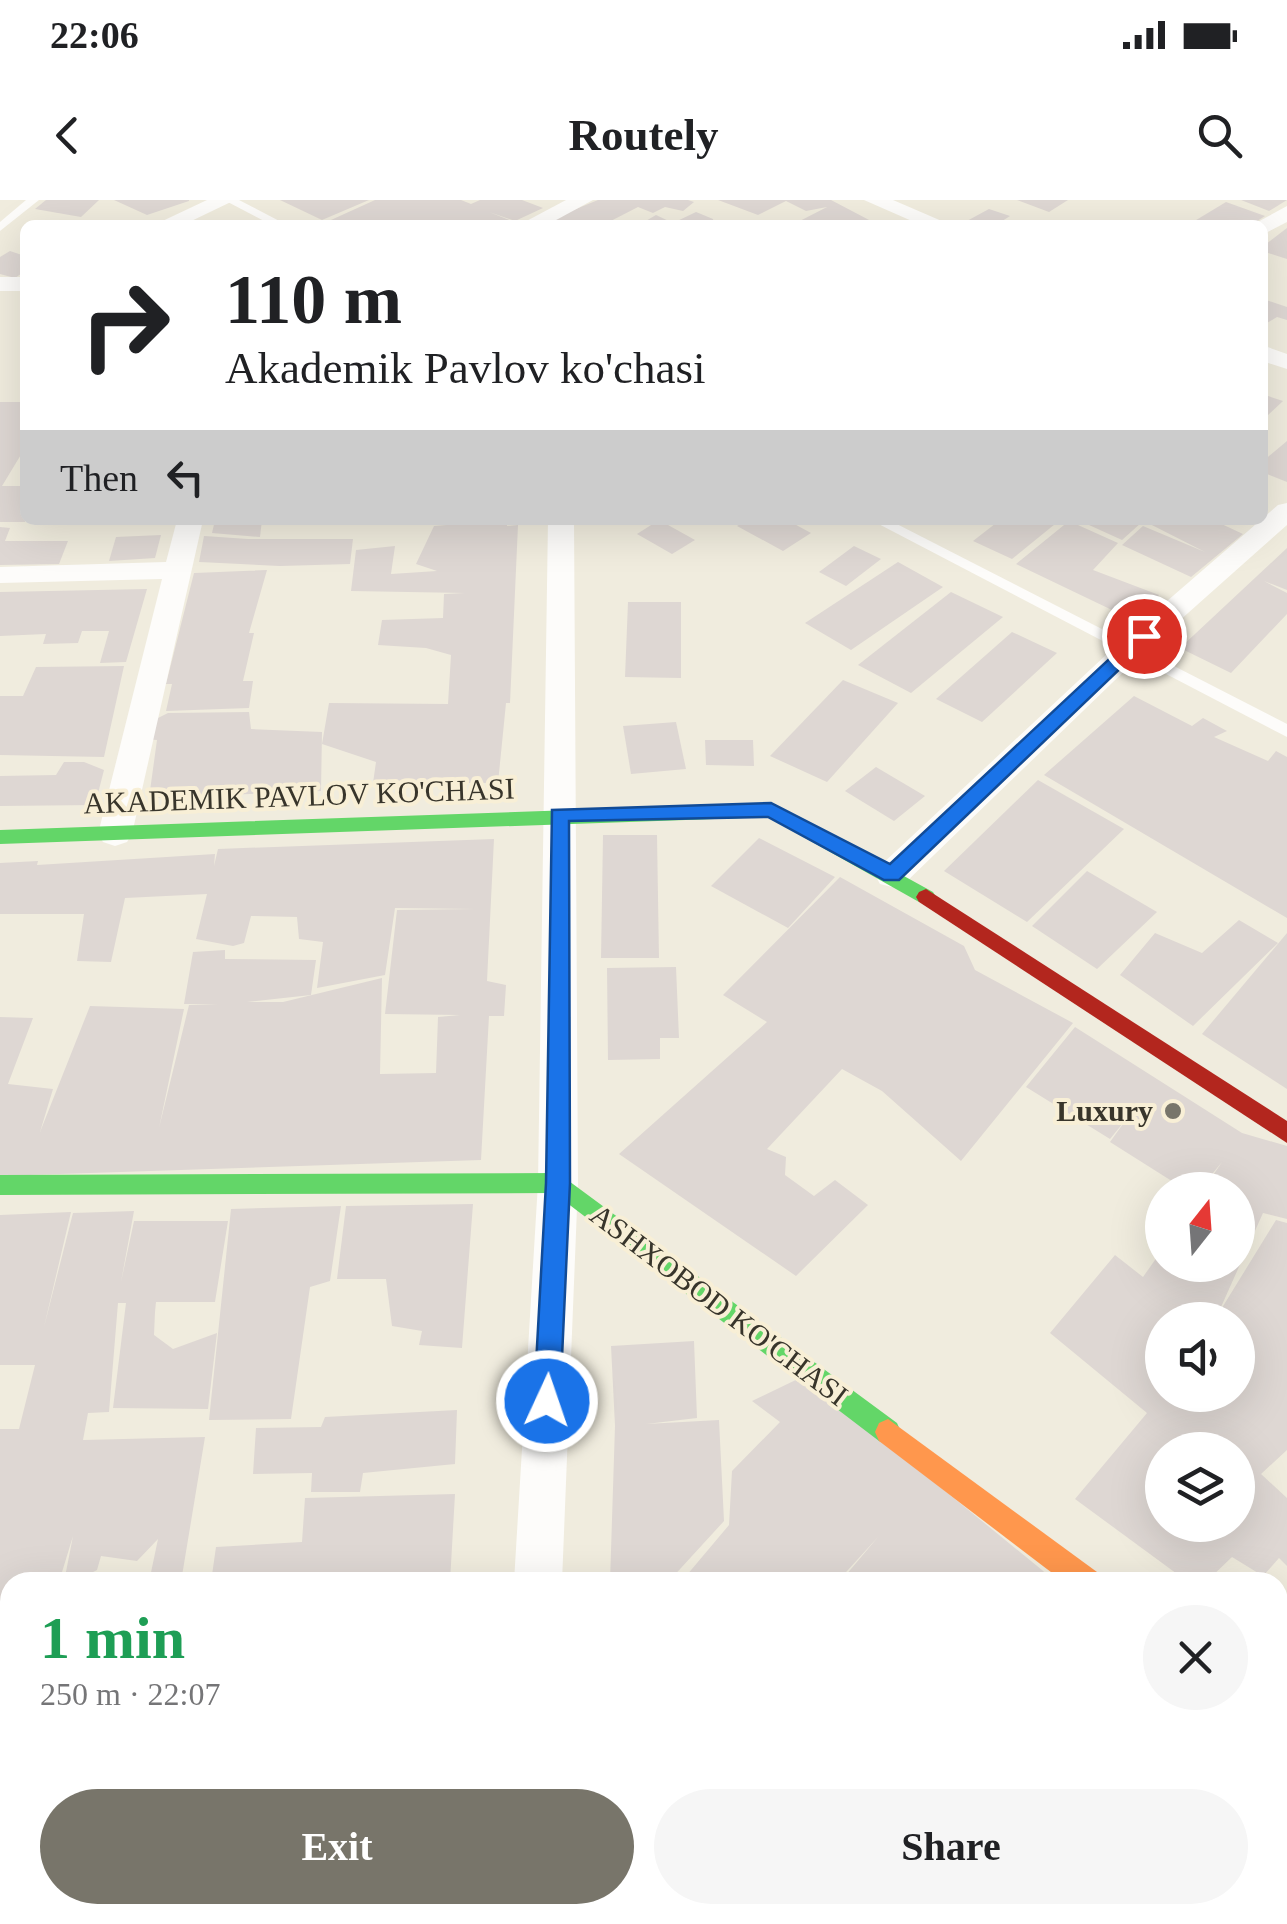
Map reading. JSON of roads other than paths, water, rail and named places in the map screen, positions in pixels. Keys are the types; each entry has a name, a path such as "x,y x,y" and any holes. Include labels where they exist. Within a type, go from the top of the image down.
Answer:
{"street":[{"path":"178,220 228,200"},
{"path":"540,220 582,200"},
{"path":"874,200 908,220 944,200"},
{"path":"892,875 1132,647 1287,511"},
{"path":"115,834 189,525"},
{"path":"539,1572 558,1183 561,525"},
{"path":"0,575 177,570"},
{"name":"AKADEMIK PAVLOV KO'CHASI","path":"0,837 559,814 771,810 892,875 1287,1133"},
{"path":"0,1185 558,1183"},
{"name":"ASHXOBOD KO'CHASI","path":"558,1183 1074,1572"}],"lane":[{"path":"0,228 34,200"},
{"path":"228,200 270,220"},
{"path":"888,525 1132,647 1287,731"}],"place":[{"name":"Luxury","path":"1173,1111"}]}
